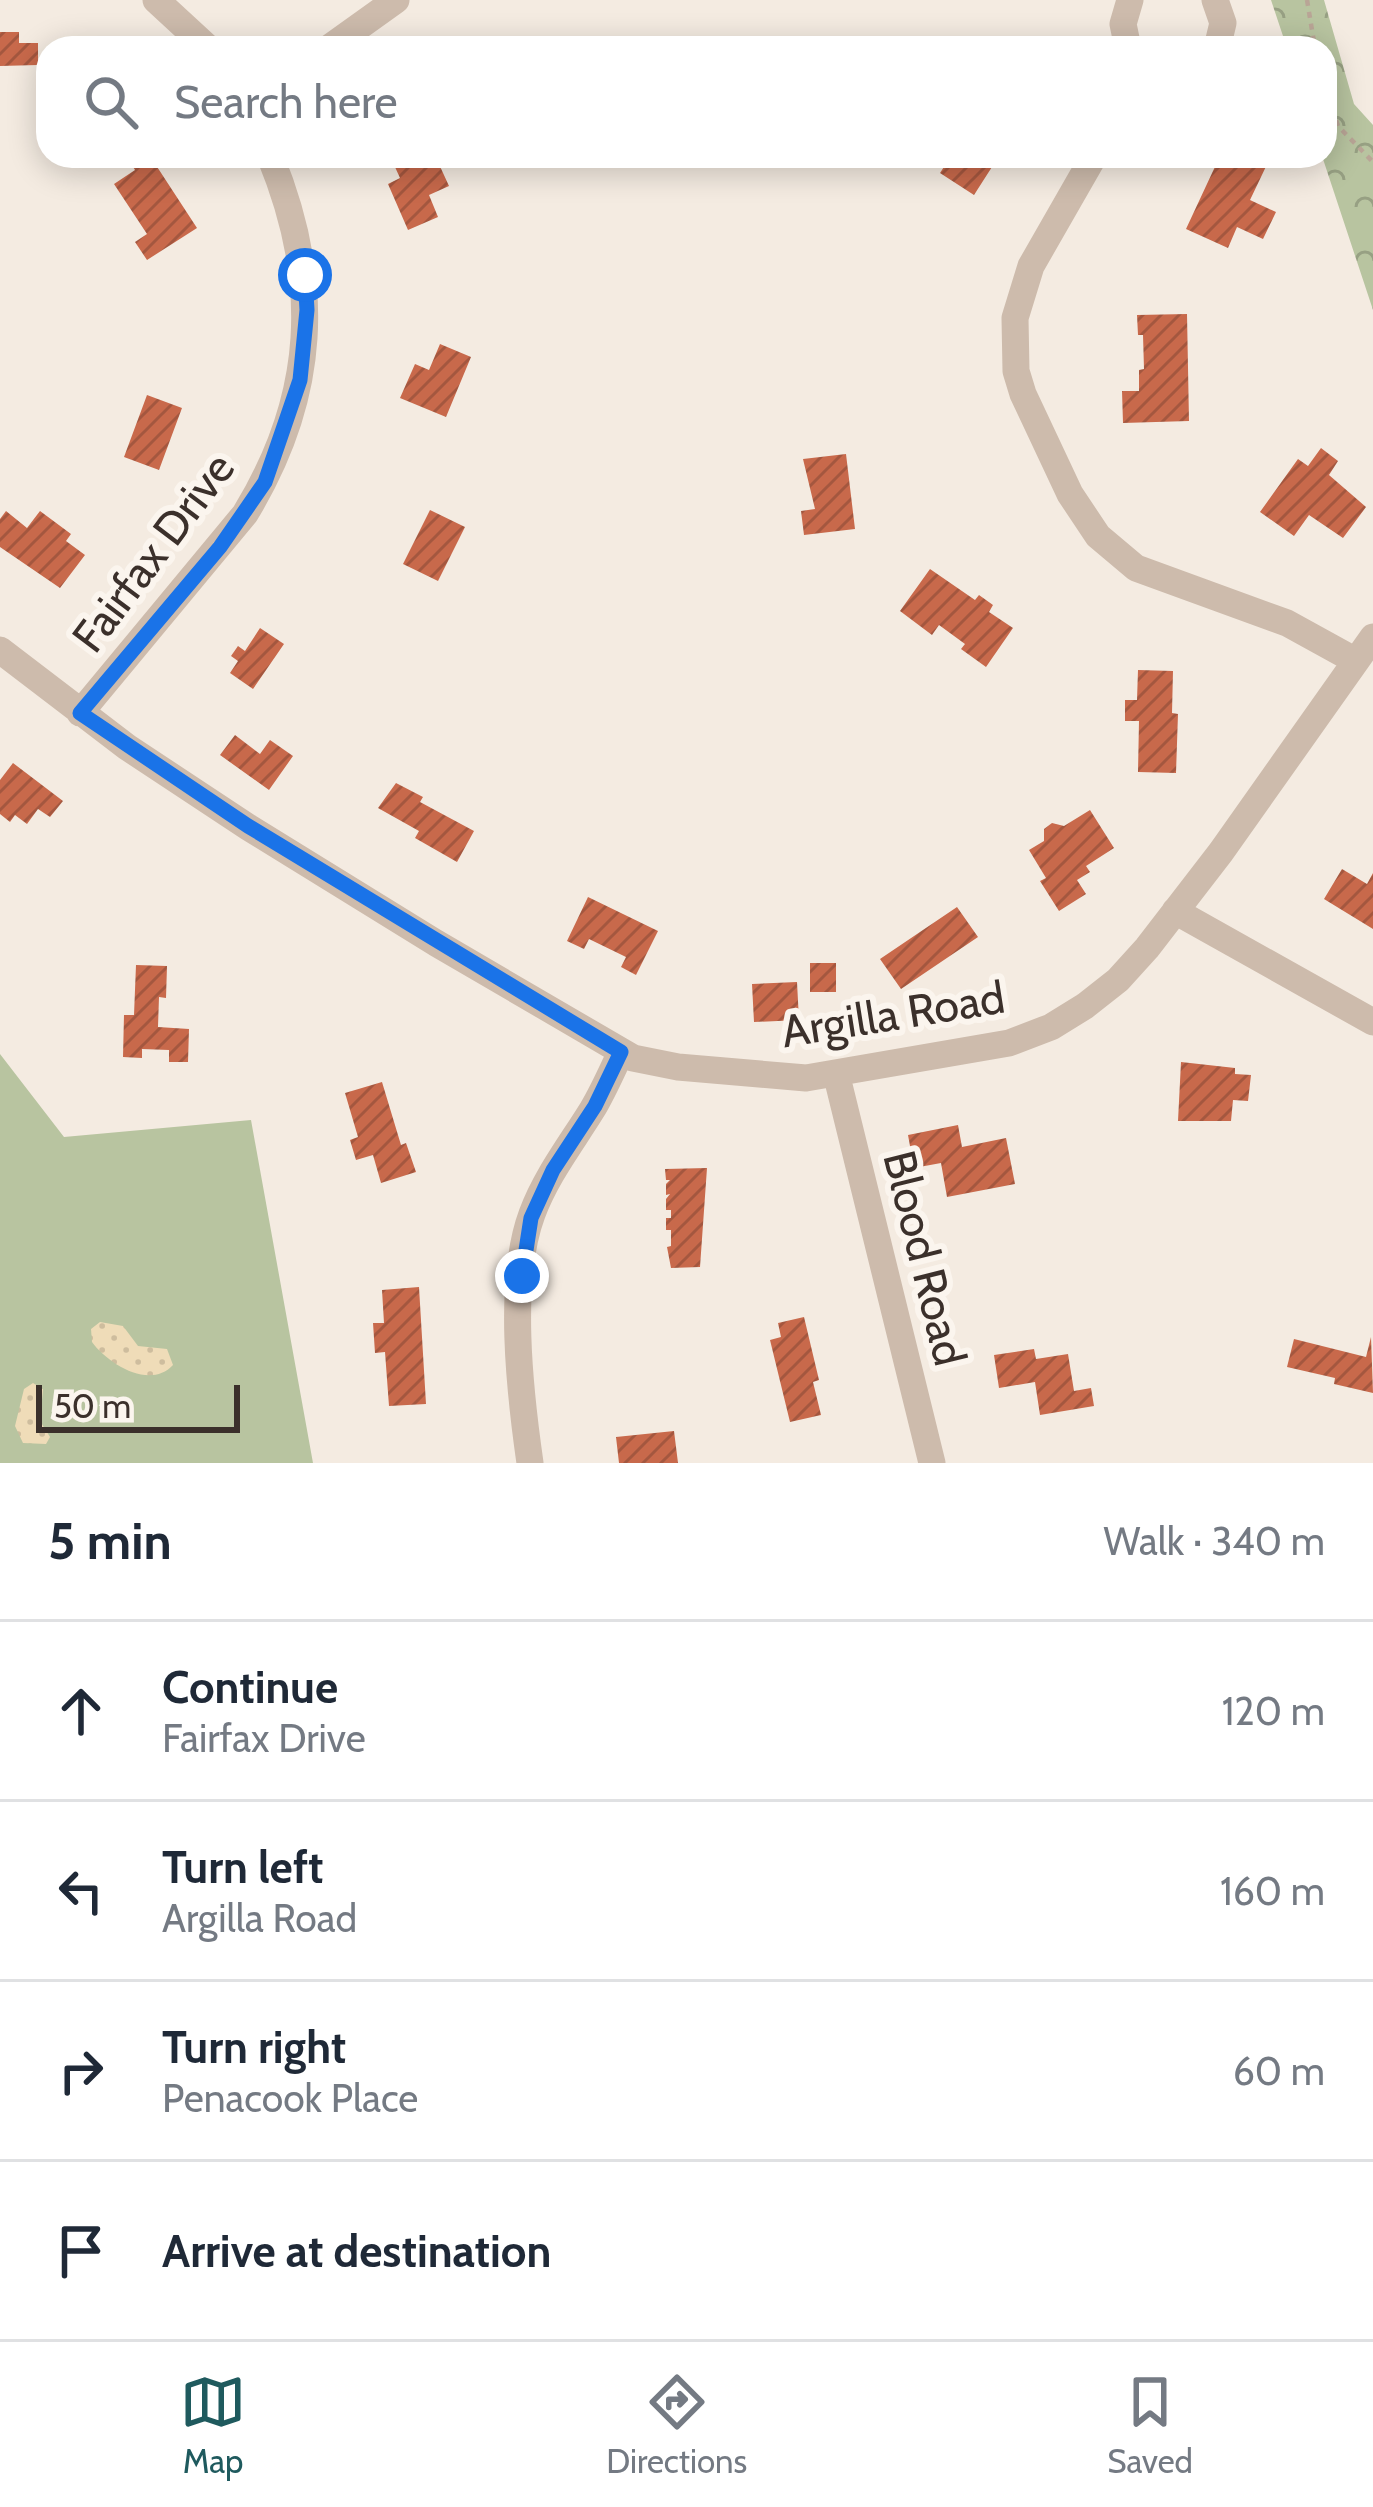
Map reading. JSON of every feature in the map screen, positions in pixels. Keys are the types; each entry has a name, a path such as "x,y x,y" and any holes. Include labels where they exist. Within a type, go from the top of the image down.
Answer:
{"street":[{"path":"157,0 195,36"},
{"path":"346,36 396,0"},
{"path":"1126,36 1123,24 1130,0"},
{"path":"1215,0 1222,23 1219,36"},
{"name":"Fairfax Drive","path":"80,713 245,514 265,482 291,415 305,344 305,275 290,209 275,168"},
{"path":"1087,168 1031,266 1015,318 1016,371 1023,394 1070,494 1098,536 1136,568 1286,623 1356,661"},
{"name":"Argilla Road","path":"0,650 80,713 284,849 621,1052 678,1067 806,1078 1009,1043 1051,1027 1118,980 1175,911 1373,637"},
{"path":"1175,911 1373,1022"},
{"path":"530,1463 518,1342 531,1218 621,1052"},
{"name":"Blood Road","path":"836,1073 932,1463"}],"path":[{"path":"1307,0 1313,36"},
{"path":"1337,123 1373,162"}],"green space":[{"path":"1271,0 1324,0 1334,36 1283,36"},
{"path":"1337,45 1354,104 1373,125 1373,310 1326,168 1337,168"},
{"path":"0,1054 64,1137 251,1120 313,1463 0,1463"}],"sand":[{"path":"100,1322 123,1326 138,1346 167,1349 173,1365 153,1375 119,1366 92,1342 91,1329"},
{"path":"33,1383 43,1389 40,1421 50,1437 46,1444 23,1443 15,1426 24,1389"}],"building":[{"path":"0,32 19,32 19,43 36,43 36,65 0,66"},
{"path":"158,168 197,228 147,260 135,242 147,234 114,184 135,170"},
{"path":"395,168 441,168 449,186 429,195 438,217 408,230 388,184 400,178"},
{"path":"943,168 991,168 974,195 940,173"},
{"path":"1214,168 1265,168 1250,200 1276,212 1263,239 1237,227 1228,248 1186,229"},
{"path":"1187,314 1189,421 1123,423 1122,391 1139,391 1139,370 1144,369 1137,315"},
{"path":"440,344 471,357 446,417 400,398 415,364 429,370"},
{"path":"147,395 182,408 159,470 124,457"},
{"path":"1321,448 1338,461 1329,475 1366,507 1343,538 1309,515 1294,536 1260,512 1298,459 1308,466"},
{"path":"846,454 855,529 804,535 801,511 815,509 803,459"},
{"path":"430,510 465,527 438,581 403,564"},
{"path":"6,511 27,528 40,511 71,534 66,541 85,555 60,588 0,547 0,519"},
{"path":"930,569 975,600 979,595 993,605 989,612 1013,628 986,667 939,625 932,635 900,611"},
{"path":"260,628 284,644 253,689 230,673 238,661 231,656 238,646 245,651"},
{"path":"1138,670 1173,671 1172,713 1178,714 1176,773 1138,772 1139,721 1125,721 1125,700 1137,700"},
{"path":"235,735 260,754 270,740 293,756 269,790 220,755"},
{"path":"13,763 63,801 50,817 38,809 27,824 15,815 10,822 0,814 0,780"},
{"path":"396,783 423,797 420,802 474,831 457,862 415,838 419,831 378,808"},
{"path":"1090,810 1114,848 1086,866 1090,872 1077,880 1086,894 1059,911 1040,881 1046,878 1029,850 1044,841 1044,829 1052,823 1064,826"},
{"path":"1342,869 1367,884 1373,873 1373,929 1324,899"},
{"path":"588,897 658,931 636,975 621,967 626,957 589,939 584,949 567,941"},
{"path":"957,907 978,937 901,989 880,959"},
{"path":"810,963 836,963 836,992 810,992"},
{"path":"136,965 167,966 166,998 159,997 158,1027 189,1029 188,1062 169,1062 169,1050 142,1049 142,1058 123,1057 124,1015 134,1015"},
{"path":"797,982 799,1020 754,1022 752,984"},
{"path":"1181,1062 1235,1068 1235,1074 1251,1075 1248,1101 1233,1100 1231,1121 1178,1121"},
{"path":"382,1082 401,1145 406,1143 416,1172 381,1183 373,1155 356,1160 350,1140 358,1137 345,1093"},
{"path":"958,1125 962,1147 1006,1138 1015,1184 947,1197 941,1163 914,1168 908,1135"},
{"path":"707,1168 700,1267 671,1268 667,1247 671,1246 671,1230 666,1230 666,1218 671,1218 671,1210 666,1210 670,1180 666,1180 665,1169"},
{"path":"419,1287 426,1404 389,1406 385,1352 375,1353 373,1323 384,1323 382,1290"},
{"path":"804,1317 819,1380 813,1382 821,1415 790,1422 770,1340 781,1337 778,1323"},
{"path":"1371,1337 1373,1393 1287,1367 1294,1339 1366,1357"},
{"path":"1034,1349 1036,1359 1068,1354 1074,1391 1091,1388 1094,1406 1040,1415 1035,1382 999,1388 994,1355"},
{"path":"674,1431 678,1463 619,1463 616,1437"}],"route":[{"path":"305,275 307,310 300,380 265,482 220,547 80,713 248,826 621,1052 531,1218 522,1276"}]}
